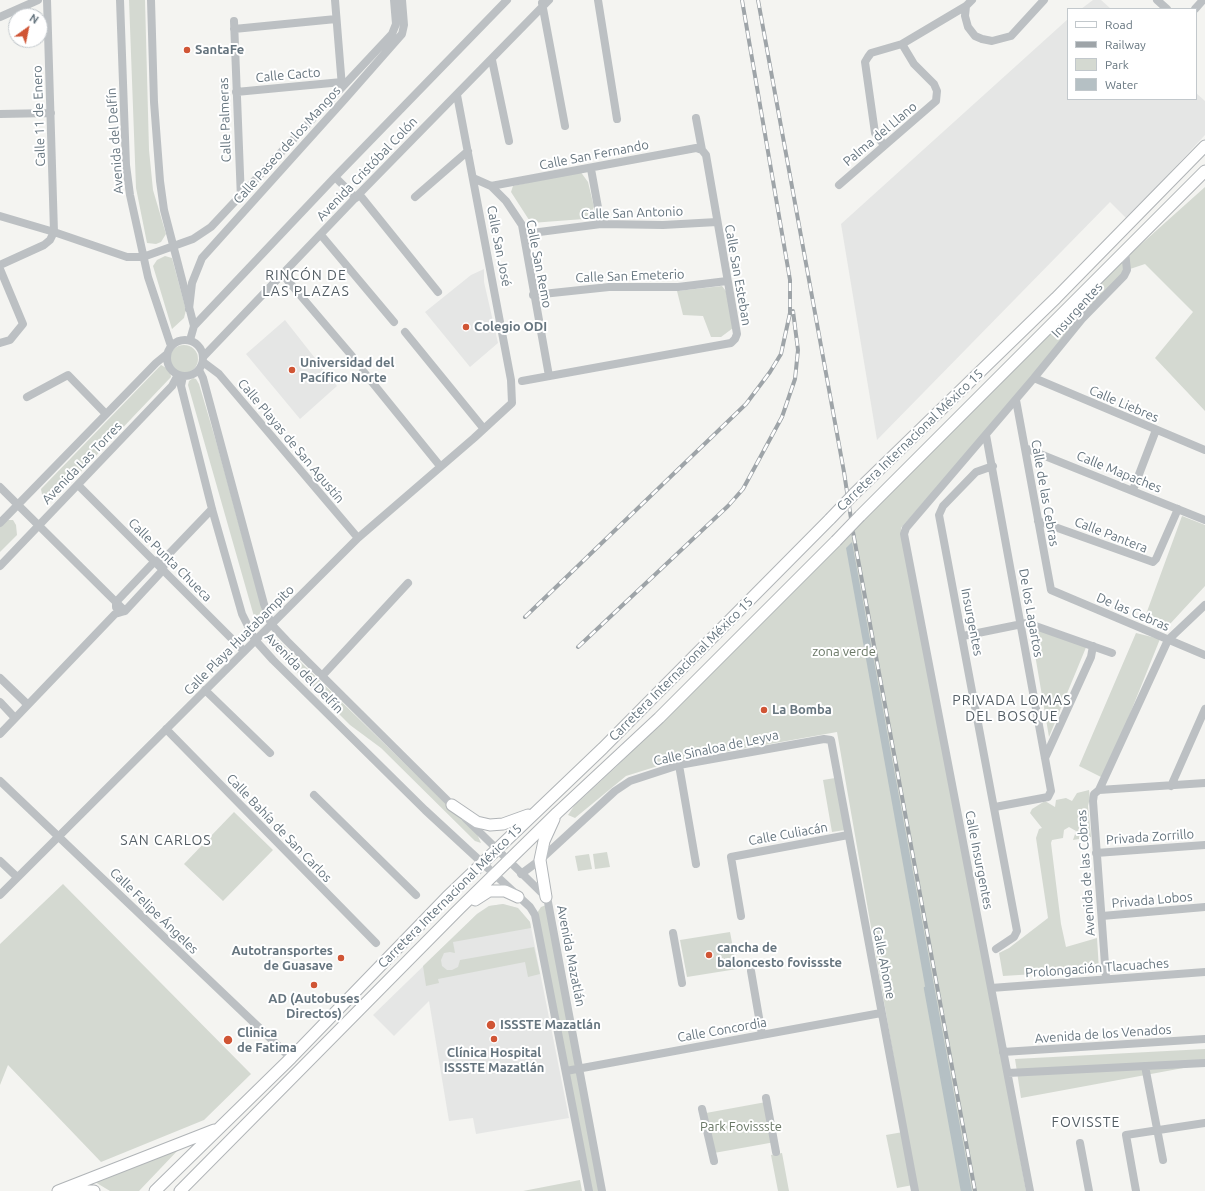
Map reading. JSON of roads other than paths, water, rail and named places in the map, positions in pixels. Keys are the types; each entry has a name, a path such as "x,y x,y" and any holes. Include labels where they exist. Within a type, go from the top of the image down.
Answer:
{"main road":[{"name":"Carretera Internacional México 15","path":"155,1191 291,1058 447,897 532,814 603,748 854,494 1056,298 1205,146"},
{"name":"Carretera Internacional México 15","path":"180,1191 458,908 659,718 1205,171"},
{"path":"452,805 477,822 490,825 503,824 532,814"},
{"path":"546,897 540,860 544,841 557,813"},
{"path":"458,908 470,904 489,891 505,891 518,896"},
{"path":"58,1191 218,1129"},
{"path":"58,1191 94,1191"}],"street":[{"path":"0,17 38,0"},
{"name":"Calle 11 de Enero","path":"47,0 54,232"},
{"name":"Avenida del Delfín","path":"120,0 126,165 130,195 143,257 169,350"},
{"path":"150,0 154,102 160,181 164,210 194,326 190,340"},
{"path":"334,0 344,100"},
{"name":"Calle Paseo de los Mangos","path":"143,257 193,239 211,227 342,85 392,34 396,24 394,0"},
{"name":"Calle Paseo de los Mangos","path":"190,309 192,283 202,258 402,34 404,25 402,0"},
{"name":"Avenida Cristóbal Colón","path":"194,326 335,177 507,0"},
{"name":"Avenida Cristóbal Colón","path":"202,363 357,196 492,60 542,3 549,0"},
{"path":"598,0 617,119"},
{"path":"969,3 965,16 968,27 975,36 992,41 1011,36 1044,0"},
{"path":"1157,0 1166,8"},
{"path":"1196,8 1203,0"},
{"path":"542,3 565,126"},
{"path":"884,145 876,132 865,62 871,53 902,44 969,3"},
{"name":"Calle Palmeras","path":"244,210 240,197 234,25 336,19"},
{"name":"Palma del Llano","path":"839,185 936,101 937,92 934,84 914,64 902,44"},
{"path":"492,60 509,141"},
{"name":"Calle Cacto","path":"236,92 342,85"},
{"name":"Calle San José","path":"457,95 511,380 512,403"},
{"path":"0,114 51,113"},
{"name":"Calle San Esteban","path":"522,381 731,343 737,334 706,155 702,150 696,118"},
{"name":"Calle San Fernando","path":"491,186 590,169 696,148 702,150"},
{"path":"415,197 468,151"},
{"path":"590,169 601,224"},
{"path":"335,177 368,206 438,292"},
{"name":"Calle San Remo","path":"473,178 491,186 514,211 524,234 533,295 548,376"},
{"path":"0,216 54,232 127,257 143,257"},
{"name":"Calle San Antonio","path":"524,234 601,224 663,225 717,222"},
{"path":"0,264 44,245 50,240 54,232"},
{"path":"321,235 394,322"},
{"name":"Insurgentes","path":"904,534 906,528 1016,400 1082,319 1124,276 1127,270 1125,252"},
{"path":"0,269 23,324 10,340 0,343"},
{"path":"283,275 352,356"},
{"name":"Calle San Emeterio","path":"533,295 609,286 678,287 727,281"},
{"path":"405,332 484,429"},
{"path":"181,340 190,340 198,345 202,363 190,375 181,375 170,368 169,350 181,340"},
{"name":"Avenida Las Torres","path":"0,523 169,350"},
{"name":"Avenida del Delfín","path":"202,363 203,378 264,604 271,624 496,849"},
{"name":"Calle Playas de San Agustín","path":"202,363 219,374 358,538"},
{"path":"363,371 440,466"},
{"path":"27,397 68,375 106,414"},
{"name":"Avenida del Delfín","path":"181,375 181,386 212,509 242,614 255,640 273,660 393,779 482,864"},
{"name":"Avenida Las Torres","path":"0,566 181,375"},
{"name":"Calle Liebres","path":"1034,378 1205,450"},
{"name":"Calle de las Cebras","path":"1016,400 1051,590"},
{"name":"Calle Playa Huatabampito","path":"0,895 358,538 504,412 512,403"},
{"path":"1133,490 1156,430"},
{"name":"De los Lagartos","path":"986,435 993,466 1051,791 1050,795 995,807"},
{"name":"Calle Mapaches","path":"1025,448 1205,520"},
{"name":"Insurgentes","path":"993,466 976,472 940,510 939,515 1017,930 1014,937 996,949"},
{"name":"Calle Punta Chueca","path":"78,485 244,651"},
{"path":"0,487 125,611"},
{"path":"116,614 116,602 155,561 165,558 212,509"},
{"name":"Calle Pantera","path":"1038,521 1153,562 1178,509"},
{"name":"Calle Insurgentes","path":"904,534 1030,1191"},
{"path":"0,734 16,718 26,705 116,614 125,611 163,570 165,558"},
{"path":"322,676 408,583"},
{"name":"De las Cebras","path":"1051,590 1168,640 1205,654"},
{"path":"1168,640 1205,605"},
{"path":"962,636 1027,623 1112,654"},
{"name":"Avenida de las Cobras","path":"1106,978 1096,853 1093,801 1094,794 1099,790 1168,640"},
{"path":"1045,758 1091,657 1093,646"},
{"path":"0,678 25,702 26,705"},
{"path":"205,690 270,753"},
{"path":"0,702 16,718"},
{"path":"1172,786 1205,709"},
{"name":"Calle Bahía de San Carlos","path":"166,729 376,943"},
{"name":"Calle Sinaloa de Leyva","path":"521,874 540,860 623,785 630,781 679,766 824,739 830,740"},
{"name":"Calle Ahome","path":"830,740 914,1191"},
{"path":"679,766 696,864"},
{"name":"Calle Felipe Ángeles","path":"0,781 291,1058"},
{"path":"1099,790 1205,784"},
{"path":"314,795 416,895"},
{"name":"Calle Culiacán","path":"741,916 731,857 848,836"},
{"name":"Privada Zorrillo","path":"1096,853 1205,845"},
{"path":"496,849 507,861"},
{"path":"0,861 17,877"},
{"name":"Avenida Mazatlán","path":"507,861 546,897 548,902 602,1191"},
{"path":"482,864 494,874"},
{"name":"Avenida Mazatlán","path":"494,874 530,906 536,915 589,1191"},
{"name":"Privada Lobos","path":"1102,916 1205,907"},
{"path":"672,933 682,983"},
{"path":"751,971 762,1035"},
{"name":"Prolongación Tlacuaches","path":"991,988 1106,978 1205,972"},
{"name":"Calle Concordia","path":"566,1071 881,1013"},
{"name":"Avenida de los Venados","path":"1003,1052 1205,1039"},
{"path":"1008,1073 1205,1063"},
{"path":"1145,1066 1163,1160"},
{"path":"766,1098 776,1152"},
{"path":"702,1109 714,1161"},
{"path":"1136,1191 1126,1135 1205,1123"},
{"path":"1080,1143 1089,1191"}],"water":[{"path":"852,542 972,1191 962,1191 846,548"}],"waterway":[{"path":"925,988 962,1191"}],"railway":[{"path":"525,617 746,404 770,372 781,354 790,313 790,280 742,0"},
{"path":"758,0 844,472 853,532 975,1191"},
{"path":"578,647 728,506 743,489 782,417 795,379 798,350 793,311"}],"place":[{"name":"SantaFe","path":"187,50"},
{"name":"Colegio ODI","path":"466,327"},
{"name":"Universidad del Pacífico Norte","path":"292,370"},
{"name":"La Bomba","path":"764,710"},
{"name":"cancha de baloncesto fovissste","path":"709,955"},
{"name":"Autotransportes de Guasave","path":"341,958"},
{"name":"AD (Autobuses Directos)","path":"314,985"},
{"name":"ISSSTE Mazatlán","path":"491,1025"},
{"name":"Clínica Hospital ISSSTE Mazatlán","path":"494,1039"},
{"name":"Clinica de Fatima","path":"228,1040"}],"district":[{"name":"RINCÓN DE LAS PLAZAS","path":"306,284"},
{"name":"PRIVADA LOMAS DEL BOSQUE","path":"1012,708"},
{"name":"SAN CARLOS","path":"166,840"},
{"name":"FOVISSTE","path":"1086,1122"}],"park label":[{"name":"zona verde","path":"844,652"},
{"name":"Park Fovissste","path":"741,1127"}]}
